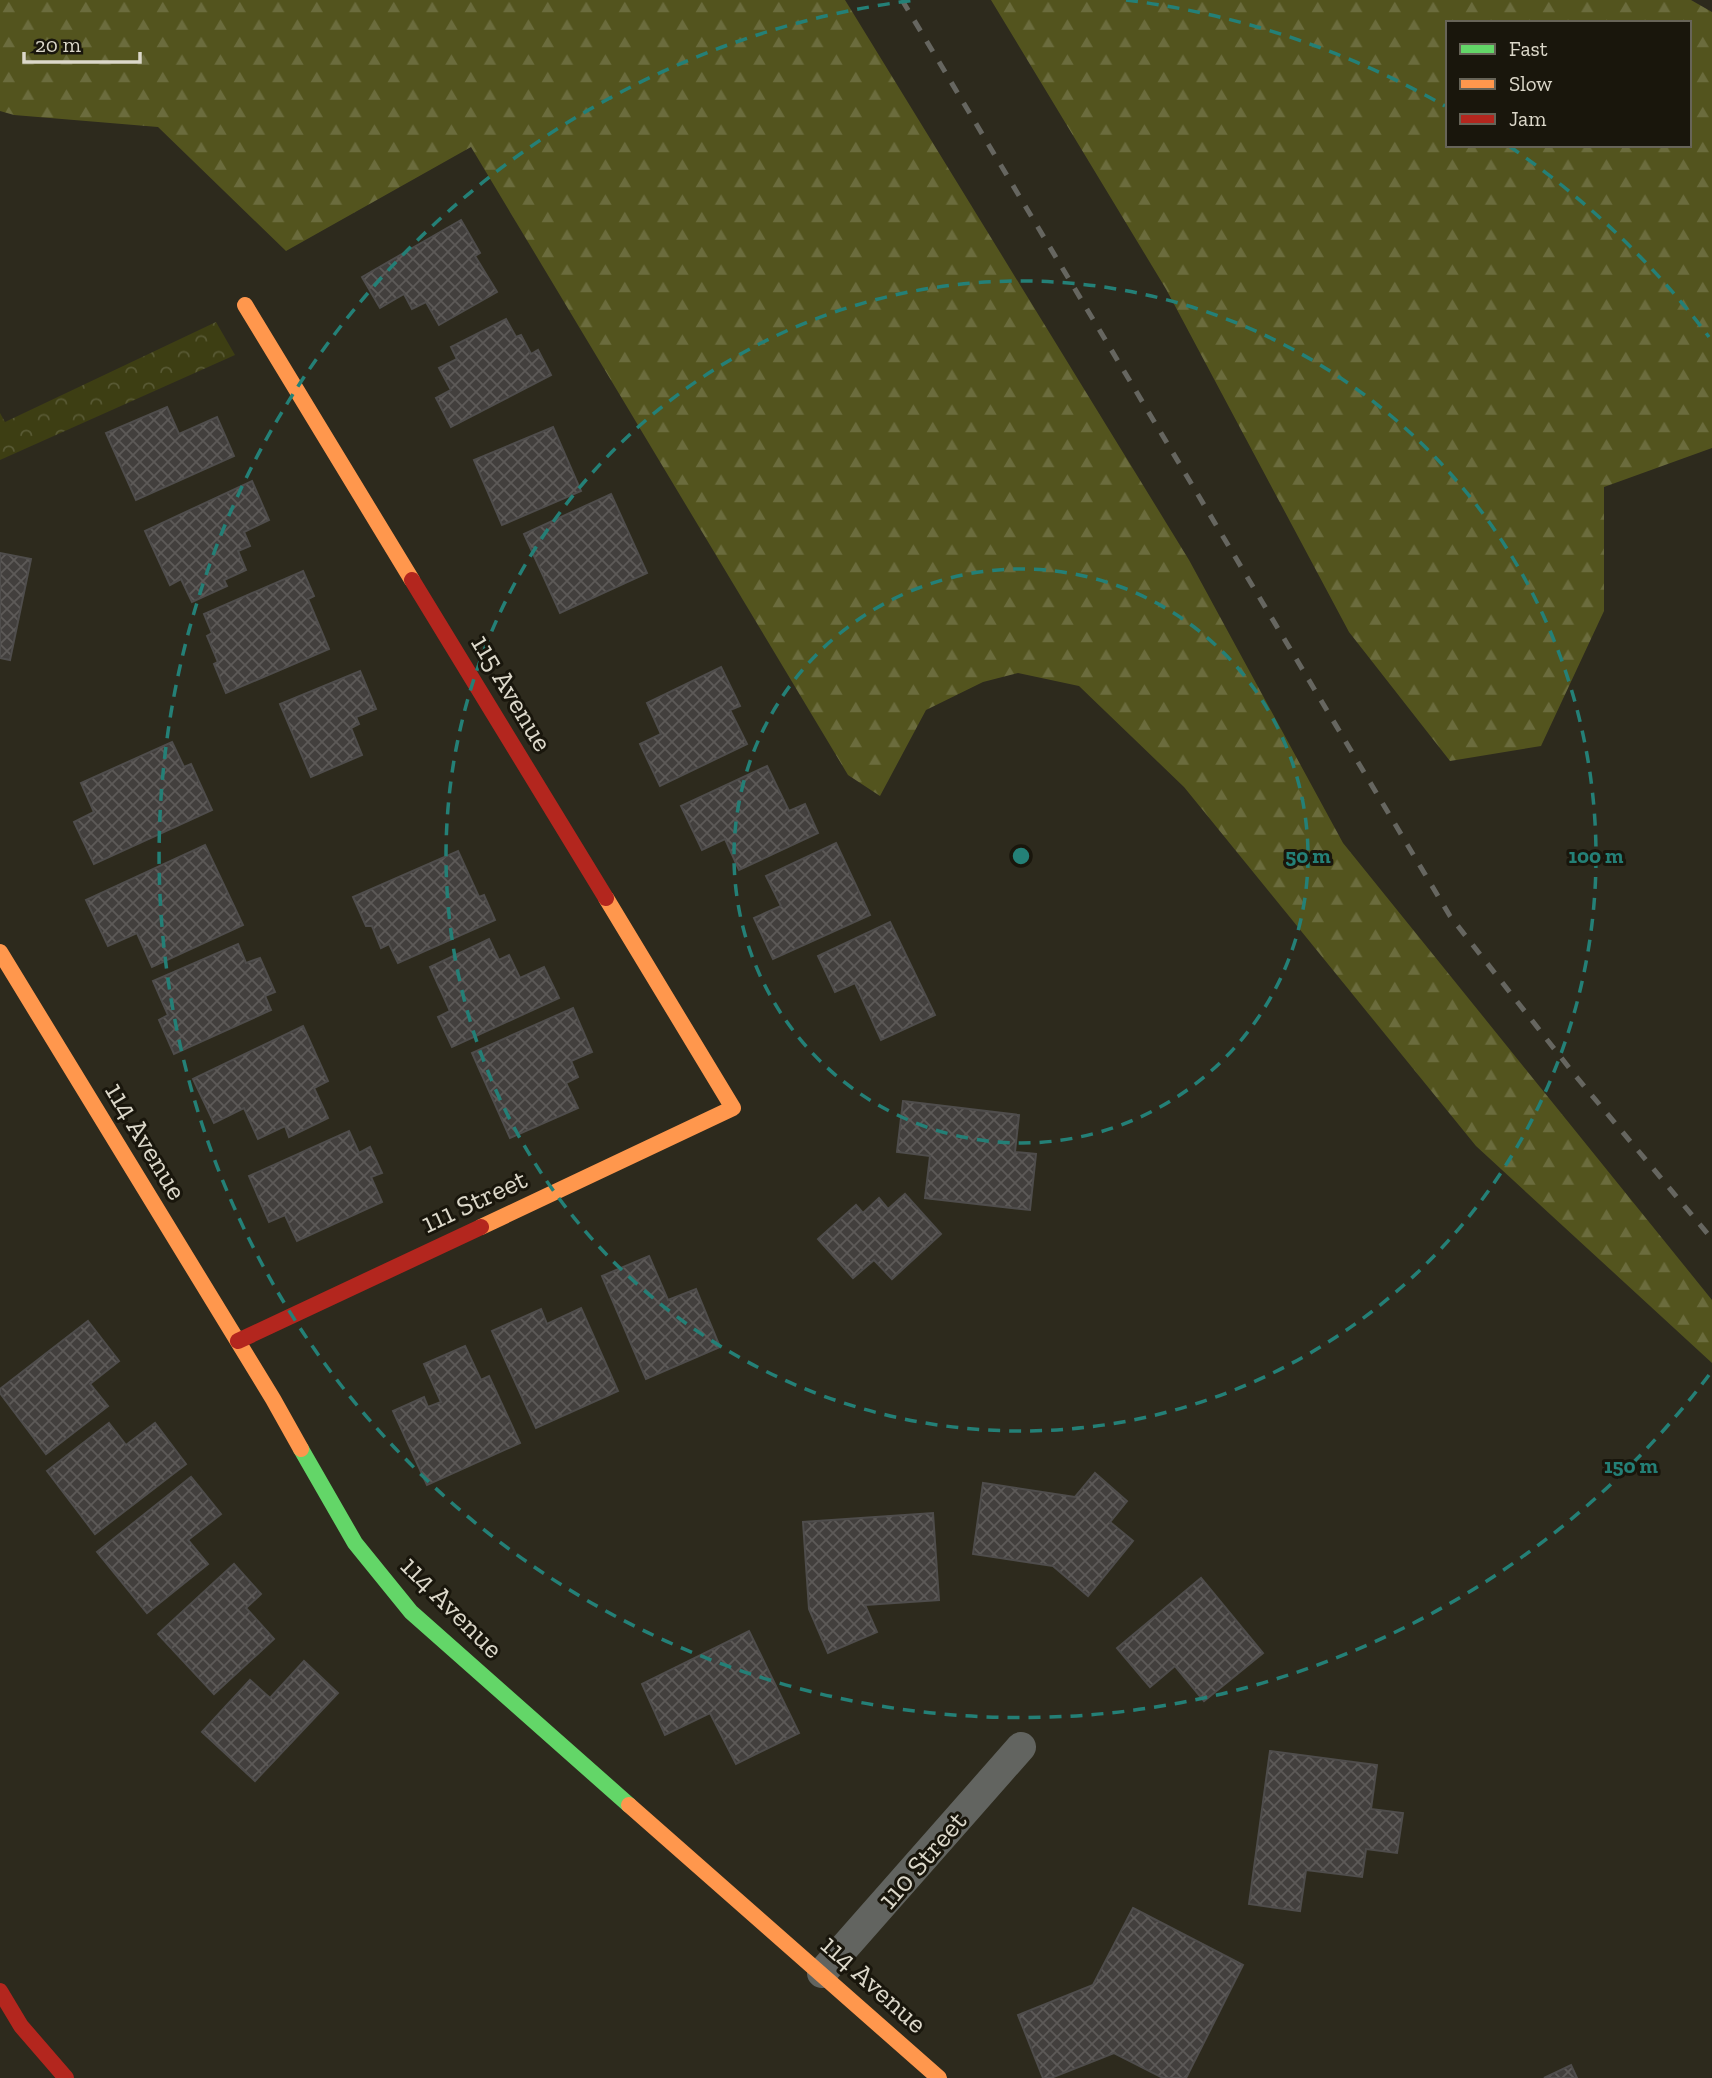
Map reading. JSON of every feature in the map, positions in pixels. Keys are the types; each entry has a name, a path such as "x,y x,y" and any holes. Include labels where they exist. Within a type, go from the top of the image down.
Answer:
{"street":[{"name":"115 Avenue","path":"245,305 733,1108"},
{"name":"114 Avenue","path":"0,952 273,1399 355,1543 411,1612 939,2078"},
{"name":"111 Street","path":"238,1341 733,1108"},
{"name":"110 Street","path":"822,1973 1021,1747"},
{"path":"0,1992 21,2026 66,2078"}],"green space":[{"path":"0,0 845,0 1189,560 1343,843 1712,1300 1712,1363 1476,1146 1184,787 1079,686 1018,673 983,682 926,710 880,796 848,775 471,147 286,251 158,127 14,115 0,111"},
{"path":"991,0 1691,0 1712,12 1712,448 1604,487 1604,611 1541,746 1450,761 1349,632 1166,289"},
{"path":"216,322 235,355 0,460 0,413 5,422"}],"building":[{"path":"461,220 480,253 475,256 497,292 439,325 426,302 412,309 404,294 380,308 362,277"},
{"path":"506,319 516,337 521,335 531,354 538,350 551,375 451,427 436,398 451,390 439,368 457,359 451,347"},
{"path":"167,407 179,434 217,417 234,456 136,500 106,433"},
{"path":"553,427 581,491 502,525 474,460"},
{"path":"252,481 269,520 244,532 250,546 238,551 246,570 224,580 227,586 192,602 181,579 170,585 145,531"},
{"path":"611,494 647,573 560,613 524,534"},
{"path":"0,553 31,559 10,660 0,658"},
{"path":"303,571 314,596 308,599 329,649 226,693 214,664 218,662 207,636 212,633 204,614"},
{"path":"721,667 740,706 730,710 747,744 660,786 640,744 661,734 647,703"},
{"path":"360,671 376,709 356,717 359,724 351,728 362,755 311,777 280,704"},
{"path":"172,742 184,767 191,764 212,810 94,864 74,822 94,812 81,783"},
{"path":"767,766 789,811 805,804 818,833 739,870 725,839 702,850 681,806"},
{"path":"836,843 870,915 773,959 754,918 781,906 766,876"},
{"path":"205,845 243,925 152,967 137,933 108,946 86,900"},
{"path":"458,851 479,897 484,895 495,920 398,963 389,944 381,948 372,926 366,926 353,897"},
{"path":"890,922 935,1015 881,1040 855,983 835,992 818,956"},
{"path":"489,939 499,960 509,955 520,978 544,967 559,998 452,1047 438,1017 450,1011 430,967"},
{"path":"238,944 246,963 260,958 275,992 265,996 271,1010 174,1054 159,1020 168,1015 153,981"},
{"path":"573,1008 592,1052 571,1061 578,1077 566,1083 578,1108 510,1138 472,1053"},
{"path":"303,1026 328,1081 314,1088 328,1118 289,1137 285,1126 258,1139 244,1108 214,1123 193,1079"},
{"path":"903,1101 1019,1115 1015,1152 1036,1154 1030,1210 925,1198 930,1156 897,1152"},
{"path":"349,1131 359,1153 370,1147 382,1173 371,1177 382,1202 297,1241 285,1215 269,1222 249,1176"},
{"path":"905,1194 941,1234 892,1279 874,1260 853,1278 818,1239 856,1205 863,1213 879,1198 888,1209"},
{"path":"649,1256 668,1300 696,1289 720,1347 646,1379 602,1276"},
{"path":"581,1308 618,1391 536,1428 492,1331 541,1309 547,1324"},
{"path":"88,1321 119,1361 90,1384 108,1406 46,1454 0,1393 0,1389"},
{"path":"465,1346 481,1380 489,1376 520,1443 427,1485 393,1411 424,1397 428,1407 441,1402 424,1364"},
{"path":"109,1423 126,1445 155,1423 186,1464 95,1534 47,1471"},
{"path":"1095,1473 1127,1501 1110,1522 1133,1541 1088,1596 1053,1566 973,1554 983,1483 1075,1497"},
{"path":"191,1477 221,1514 188,1540 208,1564 147,1613 97,1552"},
{"path":"933,1513 939,1600 865,1605 877,1632 828,1653 809,1609 803,1522"},
{"path":"234,1564 261,1594 246,1608 274,1639 214,1694 158,1634"},
{"path":"1201,1578 1263,1653 1204,1701 1175,1666 1150,1687 1117,1648"},
{"path":"749,1631 799,1733 736,1764 710,1713 665,1735 642,1684"},
{"path":"304,1661 338,1693 255,1781 202,1732 250,1680 270,1698"},
{"path":"1270,1751 1377,1765 1371,1809 1403,1813 1397,1853 1366,1849 1362,1877 1306,1870 1300,1911 1249,1904"},
{"path":"1133,1908 1243,1965 1186,2078 1163,2078 1114,2053 1051,2078 1043,2078 1018,2015 1093,1985"},
{"path":"1571,2065 1577,2078 1544,2078"}],"railway":[{"path":"902,0 1450,916 1574,1074 1712,1239"}],"traffic: fast":[{"path":"301,1449 355,1543 411,1612 629,1805"}],"traffic: slow":[{"path":"245,305 412,580"},
{"path":"481,1227 733,1108 606,898"},
{"path":"0,952 301,1449"},
{"path":"629,1805 939,2078"}],"traffic: jam":[{"path":"412,580 606,898"},
{"path":"238,1341 481,1227"},
{"path":"0,1991 21,2026 66,2078"}]}
